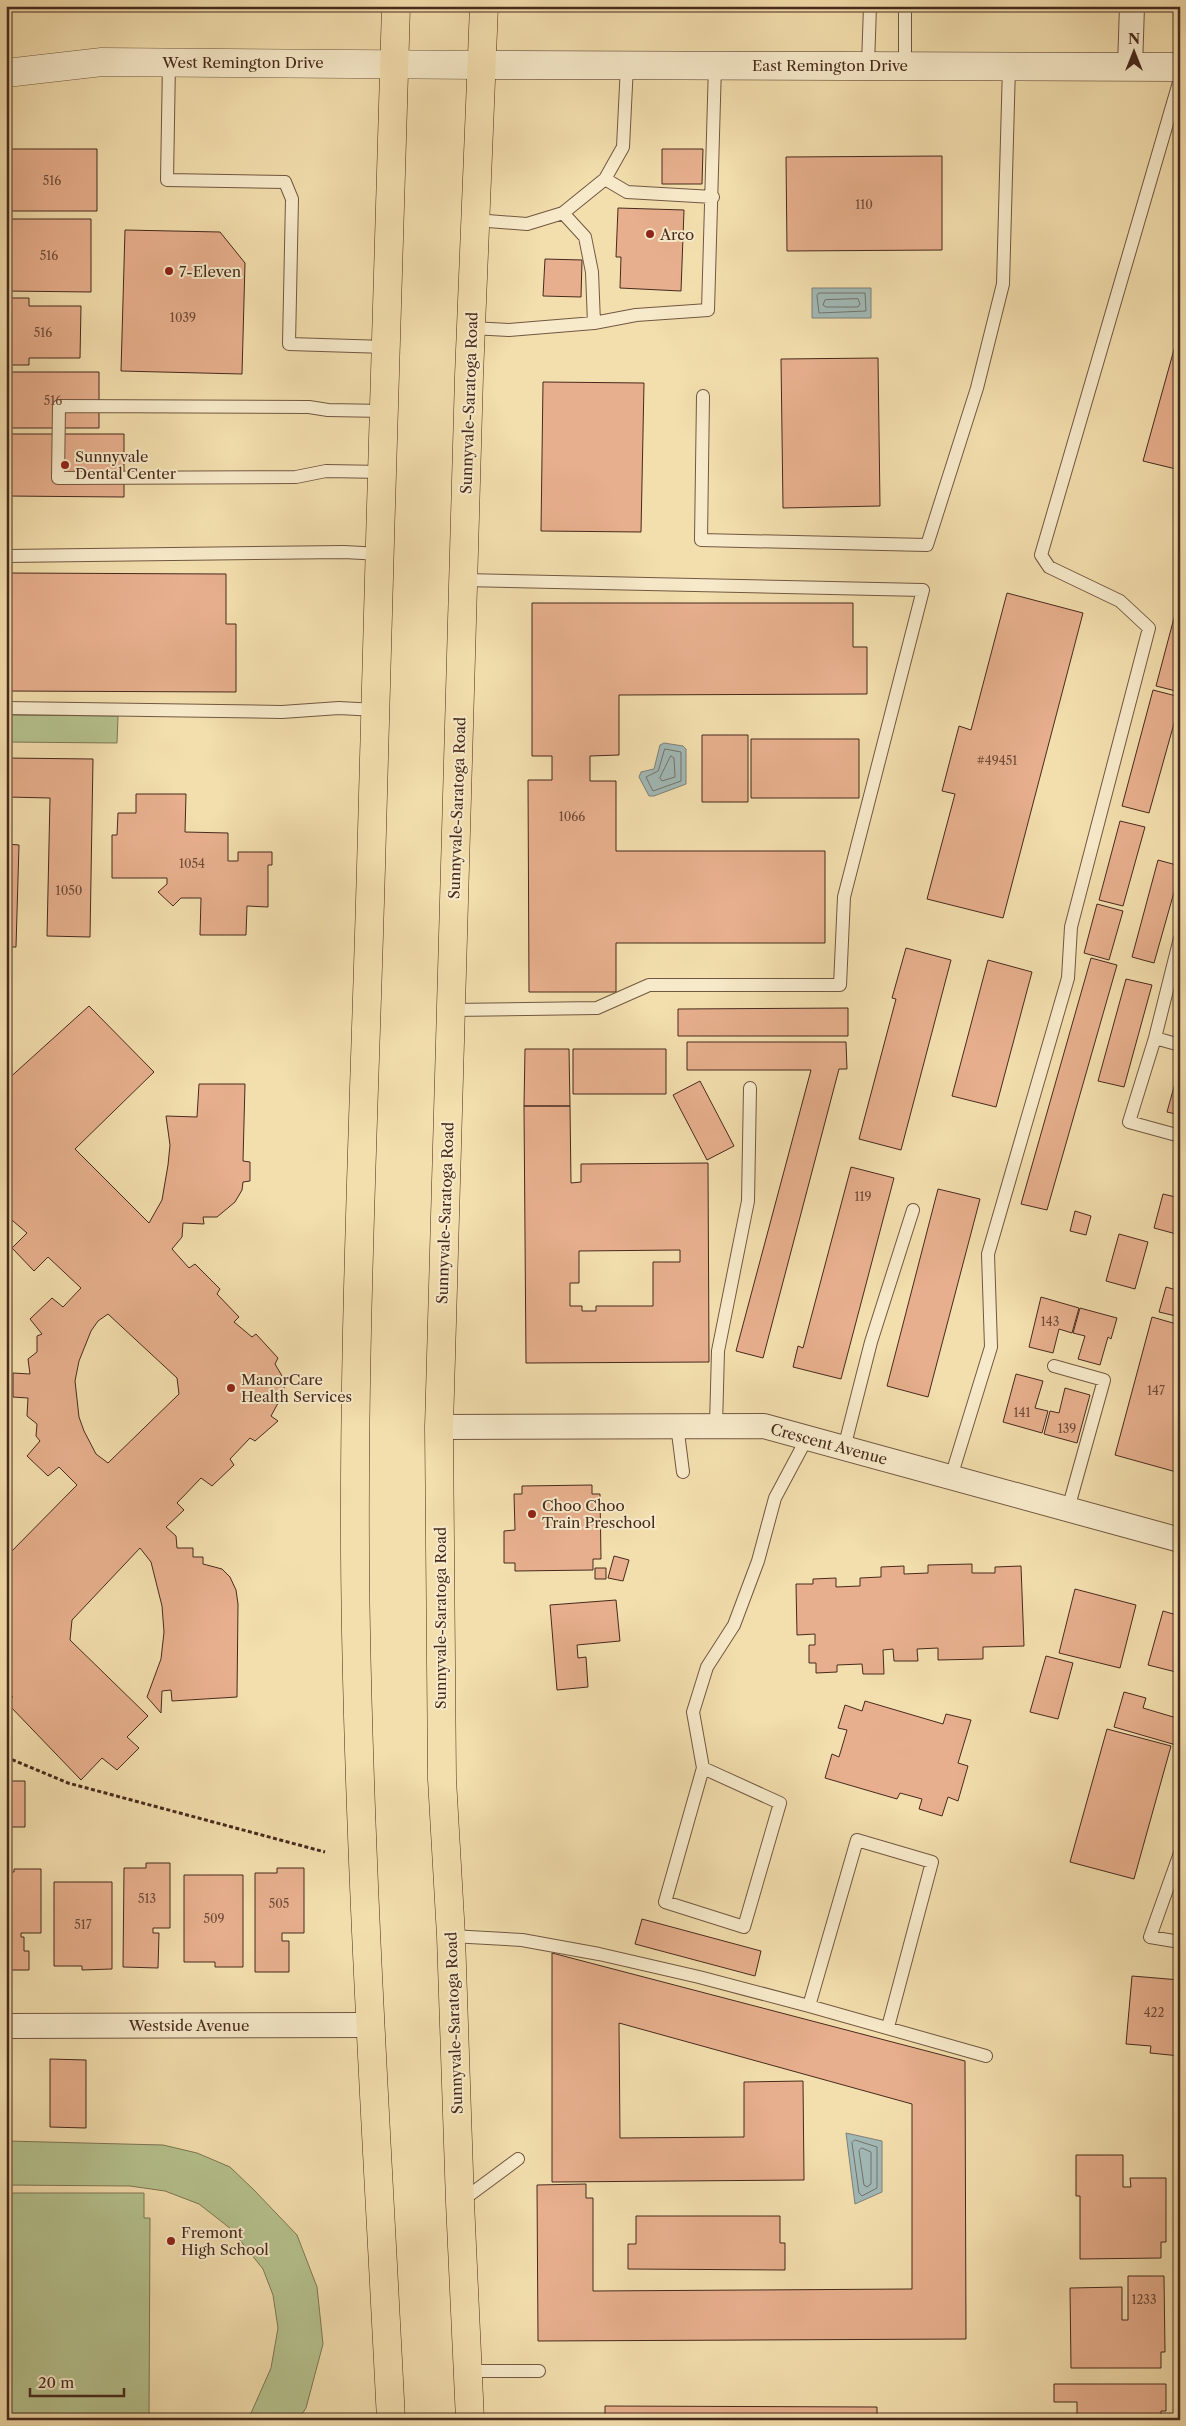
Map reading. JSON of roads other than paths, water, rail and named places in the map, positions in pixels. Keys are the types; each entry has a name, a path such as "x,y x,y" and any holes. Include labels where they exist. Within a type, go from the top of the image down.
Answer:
{"main road":[{"path":"391,2420 356,1640 355,1497 356,1327 381,554 396,6"},
{"name":"Sunnyvale-Saratoga Road","path":"470,2420 451,1936 442,1778 439,1427 471,328 484,6"},
{"name":"West Remington Drive","path":"6,73 102,62 481,64"},
{"name":"East Remington Drive","path":"481,64 868,64 1180,67"}],"street":[{"path":"1130,67 1132,6"},
{"name":"Crescent Avenue","path":"439,1427 764,1426 1180,1540"},
{"name":"Westside Avenue","path":"6,2026 372,2025"}],"lane":[{"path":"868,64 870,6"},
{"path":"903,6 905,9 904,65"},
{"path":"170,62 166,180 285,182 289,191 292,199 289,344 386,347"},
{"path":"475,220 526,224 563,213 606,179 624,147 627,64"},
{"path":"471,328 509,330 594,323 636,315 708,310 713,197 715,64"},
{"path":"703,396 701,540 927,545 977,388 1003,284 1008,66"},
{"path":"951,1477 991,1347 988,1254 1068,978 1071,927 1149,628 1120,601 1049,567 1041,555 1180,79"},
{"path":"606,179 627,192 713,197"},
{"path":"563,213 585,237 592,272 594,323"},
{"path":"383,472 326,470 296,477 58,478 59,406 308,407 328,410 384,411"},
{"path":"6,556 344,552 381,554"},
{"path":"450,1010 597,1008 648,985 840,985 844,898 923,590 464,580"},
{"path":"6,708 282,712 339,708 376,710"},
{"path":"1180,938 1155,1038 1129,1122 1180,1136"},
{"path":"1155,1038 1180,1045"},
{"path":"716,1425 718,1351 748,1201 750,1088"},
{"path":"844,1448 871,1342 913,1210"},
{"path":"1054,1366 1104,1380 1068,1509"},
{"path":"677,1425 683,1472"},
{"path":"703,1768 780,1803 744,1927 665,1902 703,1768 693,1712 704,1676 707,1667 734,1625 758,1561 776,1498 807,1438"},
{"path":"809,2006 857,1840 932,1862 888,2027"},
{"path":"1180,1853 1150,1936 1180,1942"},
{"path":"451,1936 522,1940 700,1977 888,2027 986,2056"},
{"path":"460,2202 518,2159"},
{"path":"469,2371 539,2371"}],"water":[{"path":"812,288 871,288 871,318 812,318"},
{"path":"664,743 683,746 686,749 686,784 654,796 649,796 639,777 641,772 654,769 660,745"},
{"path":"846,2133 882,2141 882,2192 855,2204"}],"place":[{"name":"Arco","path":"650,234"},
{"name":"7-Eleven","path":"169,271"},
{"name":"Sunnyvale Dental Center","path":"65,465"},
{"name":"ManorCare Health Services","path":"231,1388"},
{"name":"Choo Choo Train Preschool","path":"532,1514"},
{"name":"Fremont High School","path":"171,2241"}]}
